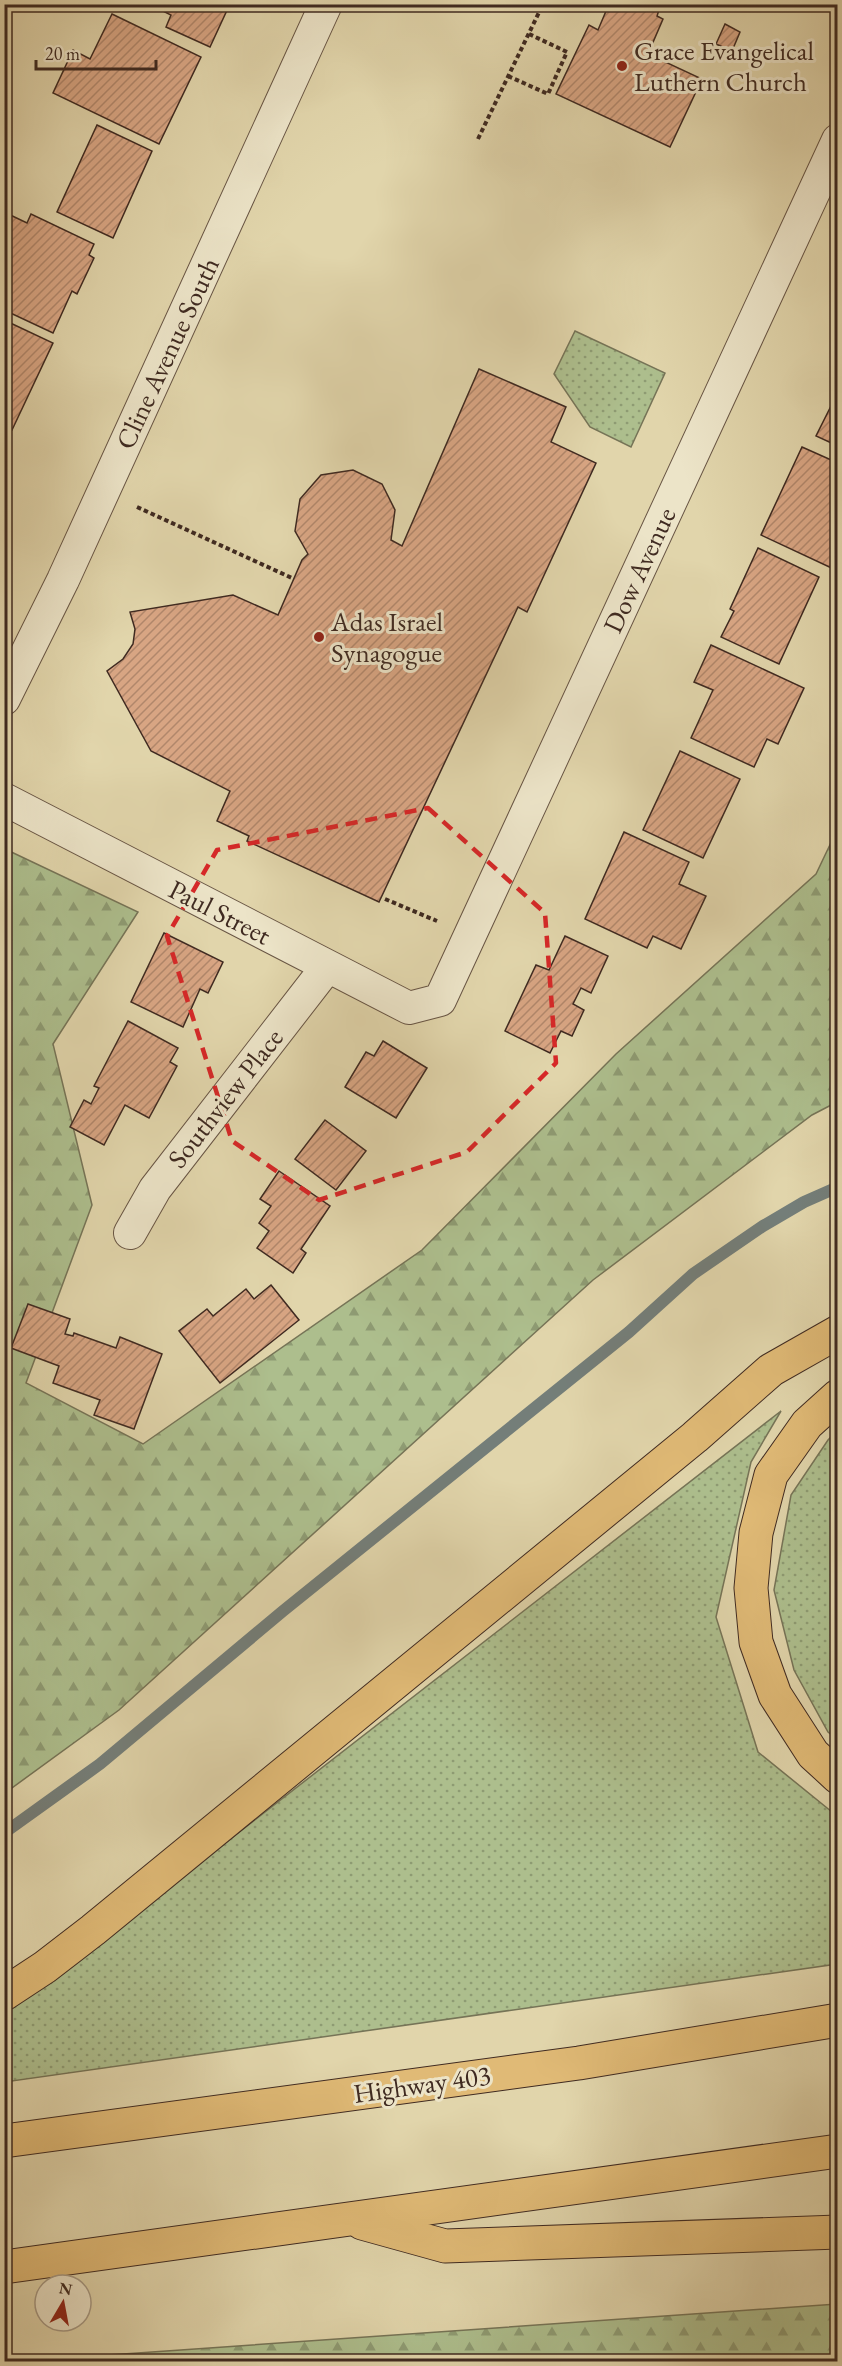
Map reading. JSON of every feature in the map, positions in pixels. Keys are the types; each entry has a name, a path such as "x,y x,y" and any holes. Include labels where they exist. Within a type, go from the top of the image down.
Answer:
{"highway":[{"path":"4,1994 45,1968 103,1923 695,1437 771,1370 837,1332"},
{"path":"837,1396 807,1424 771,1474 756,1533 752,1588 756,1642 775,1695 813,1754 837,1777"},
{"name":"Highway 403","path":"4,2141 579,2063 837,2020"},
{"path":"4,2267 837,2151"},
{"path":"349,2220 445,2246 837,2232"}],"street":[{"name":"Cline Avenue South","path":"4,699 104,492 326,4"},
{"name":"Dow Avenue","path":"440,1000 837,140"},
{"name":"Paul Street","path":"4,799 409,1008 440,1000"},
{"name":"Southview Place","path":"130,1233 155,1189 327,967"}],"path":[{"path":"477,139 543,4"},
{"path":"508,76 548,94 567,52 529,34"},
{"path":"104,492 292,578"},
{"path":"386,899 469,935"}],"highlighted area":[{"path":"428,808 545,913 556,1063 467,1152 319,1200 232,1141 167,936 217,850"}],"green space":[{"path":"575,331 665,373 631,447 590,427 554,374"},
{"path":"837,830 837,1102 812,1115 593,1280 119,1710 5,1793 5,849 138,912 53,1044 92,1205 26,1383 143,1444 422,1250 616,1054 816,874"},
{"path":"781,1411 751,1462 716,1617 758,1752 837,1816 837,1964 5,2082 5,2014"},
{"path":"837,1431 837,1739 828,1732 794,1670 774,1590 791,1495 828,1440"},
{"path":"837,2304 837,2361 52,2362 52,2359"}],"building":[{"path":"149,4 220,4 228,8 210,47 166,27 171,15"},
{"name":"Grace Evangelical Luthern Church","path":"609,4 661,4 657,16 663,19 648,54 702,79 670,147 556,94 589,25 598,30"},
{"path":"112,14 201,57 159,144 53,93 73,50 90,59"},
{"path":"725,24 740,32 732,51 716,44"},
{"path":"97,125 152,151 113,238 57,212"},
{"path":"4,212 27,223 31,214 94,244 89,255 94,258 77,294 72,291 53,333 4,310 4,272 7,267 4,265"},
{"path":"4,320 53,343 12,430 4,426"},
{"name":"Adas Israel Synagogue","path":"479,369 566,407 551,442 596,463 527,612 518,607 379,902 247,841 249,836 217,821 230,791 151,751 107,671 123,659 133,644 135,629 130,612 233,595 278,615 302,560 308,554 295,531 300,499 321,475 353,470 382,484 395,510 391,540 402,546"},
{"path":"838,392 838,446 816,436"},
{"path":"802,447 838,463 838,571 761,535"},
{"path":"758,548 819,577 779,664 721,637 734,611 730,609"},
{"path":"711,645 804,688 778,744 767,739 754,767 691,738 713,690 694,682"},
{"path":"680,751 740,779 703,858 643,830"},
{"path":"624,832 689,862 679,884 706,896 681,949 653,936 647,948 585,919"},
{"path":"164,933 223,962 208,993 200,989 183,1027 131,1002"},
{"path":"565,936 608,956 591,993 581,988 573,1004 584,1010 572,1036 561,1031 550,1053 505,1031 536,965 549,970"},
{"path":"128,1021 178,1048 170,1062 177,1066 149,1118 125,1105 104,1145 70,1127 84,1100 91,1104 99,1088 94,1086"},
{"path":"383,1041 427,1068 396,1118 345,1087 366,1052 374,1056"},
{"path":"325,1120 366,1151 336,1190 295,1159"},
{"path":"279,1171 330,1206 301,1249 306,1253 293,1273 257,1248 269,1231 259,1223 271,1206 260,1199"},
{"path":"271,1285 299,1320 220,1383 179,1331 207,1309 213,1316 246,1289 254,1299"},
{"path":"28,1304 70,1319 65,1334 73,1336 74,1333 116,1348 120,1337 162,1354 134,1429 94,1415 100,1400 53,1383 59,1366 11,1348"}],"waterway":[{"path":"4,1833 100,1764 283,1611 629,1332 693,1274 763,1226 804,1202 838,1187"}],"place":[{"name":"Grace Evangelical Luthern Church","path":"622,66"},
{"name":"Adas Israel Synagogue","path":"319,637"}]}
